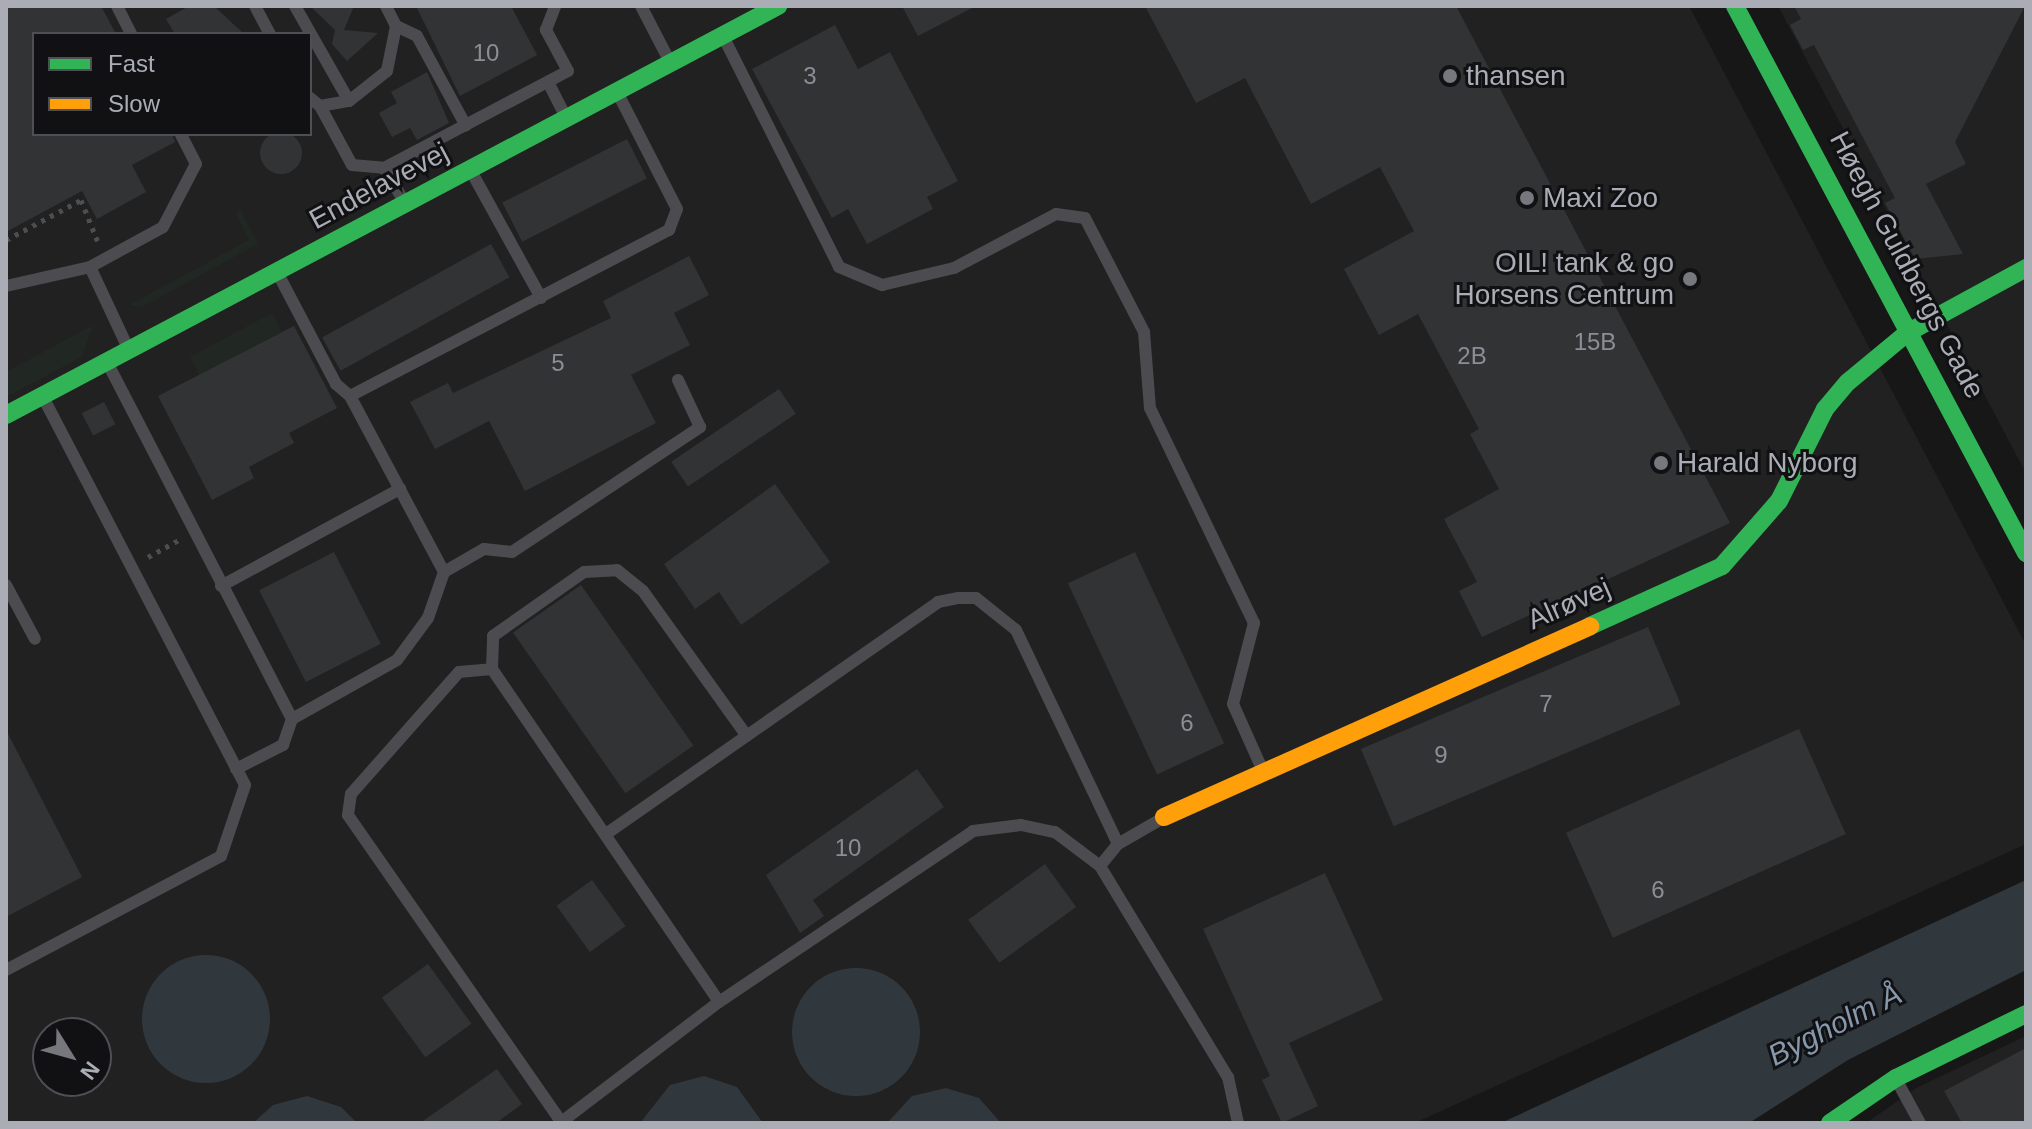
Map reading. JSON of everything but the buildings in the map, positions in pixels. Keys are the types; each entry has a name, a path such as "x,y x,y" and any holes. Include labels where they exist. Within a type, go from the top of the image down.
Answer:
{"street":[{"name":"Endelavevej","path":"6,415 778,6"},
{"name":"Høegh Guldbergs Gade","path":"1735,6 2026,553"},
{"name":"Alrøvej","path":"1164,817 1722,566 1779,501 1825,409 1907,333 2026,268"},
{"path":"1830,1123 1896,1078 2026,1014"}],"lane":[{"path":"117,6 130,32"},
{"path":"255,6 269,32"},
{"path":"295,6 310,32"},
{"path":"386,6 396,26 387,71 349,101 315,102 352,165 384,168 568,71 546,30 555,6"},
{"path":"641,6 671,63"},
{"path":"396,26 417,36 466,126"},
{"path":"723,35 839,267 882,285 954,268 1056,214 1085,218 1144,332 1150,408 1254,623 1233,704 1265,774"},
{"path":"312,36 349,101"},
{"path":"548,82 566,117"},
{"path":"350,396 669,230 677,209 617,91"},
{"path":"6,286 90,267 163,227 196,164 182,136"},
{"path":"384,168 405,203"},
{"path":"470,169 541,298"},
{"path":"90,267 129,350"},
{"path":"277,272 336,384 350,396 444,572"},
{"path":"107,361 184,517 292,719"},
{"path":"236,769 283,745 292,719 397,660 428,618 444,572 484,549 512,552 700,427 678,380"},
{"path":"6,970 221,856 245,785 43,396"},
{"path":"221,586 400,489"},
{"path":"719,1002 492,669 493,636 584,572 617,570 643,591 747,736"},
{"path":"6,585 35,639"},
{"path":"606,834 938,602 976,598 1016,630 1118,844"},
{"path":"492,669 459,672 351,794 348,815 561,1123 719,1002 973,831 1021,825 1055,832 1100,866 1228,1077 1238,1123"},
{"path":"1100,866 1118,844 1164,817"},
{"path":"1896,1078 1920,1123"}],"path":[{"path":"6,240 82,197 105,259"},
{"path":"130,567 192,532"}],"shaded area":[{"path":"6,6 1689,6 2026,645 2026,844 1415,1123 6,1123"},
{"path":"1778,6 2026,6 2026,473"},
{"path":"240,209 258,244 142,307 129,305 249,240 236,214"},
{"path":"272,313 282,332 200,375 190,357"},
{"path":"93,325 82,357 6,397 6,372"},
{"path":"2026,1036 2026,1123 1866,1123 1918,1087"}],"water":[{"name":"Bygholm Å","path":"2026,880 2026,970 1848,1060 1749,1123 1501,1123"},
{"path":"206,955 231,960 251,974 265,994 270,1019 265,1044 251,1064 231,1078 206,1083 181,1078 161,1064 147,1044 142,1019 147,994 161,974 181,960"},
{"path":"856,968 881,973 901,987 915,1007 920,1032 915,1057 901,1077 881,1091 856,1096 831,1091 811,1077 797,1057 792,1032 797,1007 811,987 831,973"},
{"path":"704,1076 737,1087 763,1123 640,1123 670,1085"},
{"path":"946,1088 979,1098 1001,1123 887,1123 912,1096"},
{"path":"307,1096 341,1107 357,1123 253,1123 273,1105"}],"traffic: fast":[{"path":"6,415 778,6"},
{"path":"1735,6 2026,553"},
{"path":"1590,626 1722,566 1779,501 1825,409 1848,382 1907,333 2026,268"},
{"path":"1830,1123 1896,1078 2026,1014"}],"traffic: slow":[{"path":"1164,817 1590,626"}],"place":[{"name":"thansen","path":"1450,76"},
{"name":"Maxi Zoo","path":"1527,198"},
{"name":"OIL! tank & go Horsens Centrum","path":"1690,279"},
{"name":"Harald Nyborg","path":"1661,463"}]}
